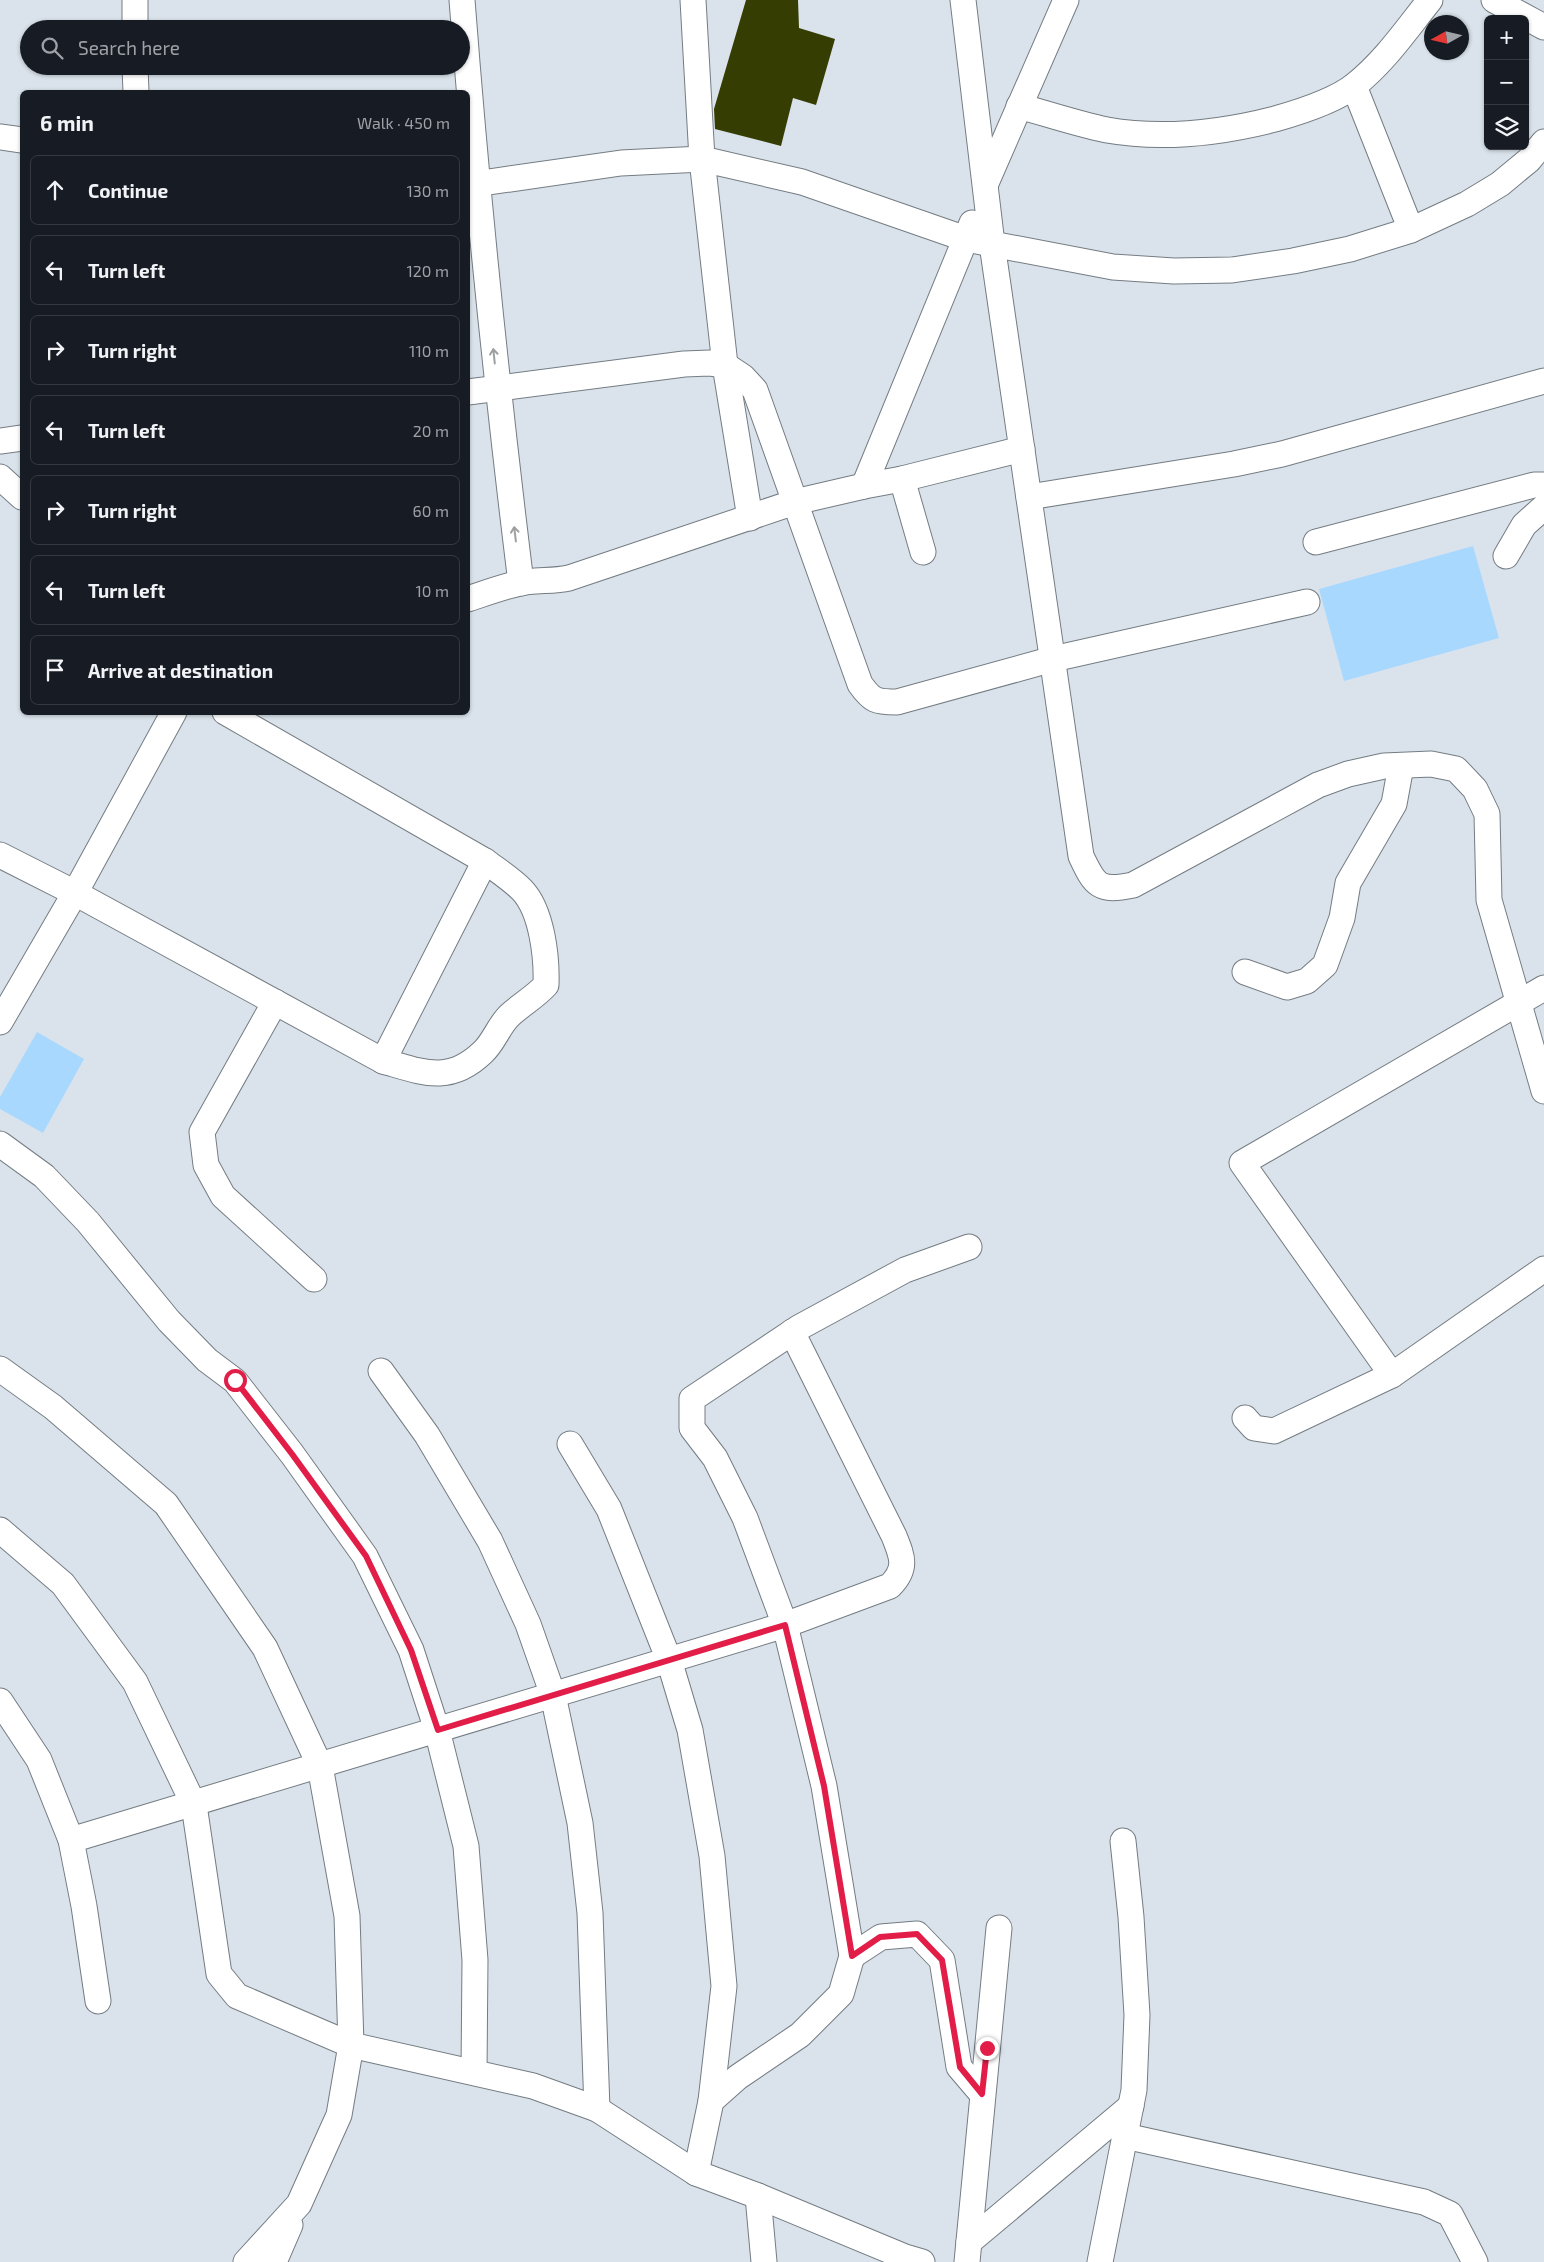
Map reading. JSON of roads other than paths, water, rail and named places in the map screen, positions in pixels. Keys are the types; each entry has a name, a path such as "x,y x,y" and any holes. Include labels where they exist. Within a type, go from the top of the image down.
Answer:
{"street":[{"path":"135,0 135,20"},
{"path":"462,0 463,20"},
{"path":"692,0 702,159 725,365 750,518"},
{"path":"963,0 992,244 1052,659 1081,856 1091,877 1100,885 1113,889 1133,885 1318,785 1348,774 1384,766 1431,764 1456,769 1475,789 1487,814 1489,900 1544,1091"},
{"path":"864,486 966,239 985,184 1066,0"},
{"path":"1019,106 1107,130 1154,135 1188,135 1236,129 1306,110 1354,86 1387,55 1430,0"},
{"path":"1494,0 1544,27"},
{"path":"136,75 136,90"},
{"path":"466,75 467,90"},
{"path":"1354,86 1411,230"},
{"path":"0,137 20,140"},
{"path":"472,184 621,163 702,159 802,182 966,239 1113,267 1174,271 1232,270 1293,261 1350,249 1411,230 1467,204 1500,184 1529,160 1544,142"},
{"path":"470,147 472,184 521,583"},
{"path":"470,392 684,364 725,365 742,377 755,390 860,684 869,697 880,702 897,702 1052,659 1307,602"},
{"path":"1029,497 1234,464 1282,454 1544,381"},
{"path":"0,441 20,438"},
{"path":"470,598 521,583 536,581 552,582 569,578 795,502 864,486 902,480 1022,449"},
{"path":"0,477 20,495"},
{"path":"902,480 923,552"},
{"path":"1316,542 1499,495 1534,484 1544,484"},
{"path":"1506,556 1524,525 1544,507"},
{"path":"0,1022 75,894 172,715"},
{"path":"0,855 383,1061 430,1074 459,1070 484,1052 510,1015 534,998 546,986 547,963 537,917 523,890 485,861 230,715"},
{"path":"1246,972 1287,987 1307,981 1326,965 1342,918 1348,883 1394,804 1401,766"},
{"path":"383,1061 485,861"},
{"path":"1392,1376 1242,1163 1544,988"},
{"path":"274,1002 202,1132 206,1165 223,1196 314,1279"},
{"path":"0,1144 44,1176 76,1209 169,1321 208,1360 235,1380 292,1454 366,1556 411,1650 438,1730 466,1846 475,1960 474,2072"},
{"path":"711,2102 738,2077 800,2035 841,1994 852,1956 824,1786 785,1625 745,1518 715,1458 692,1428 692,1399 792,1332 905,1270 969,1247"},
{"path":"1245,1418 1254,1428 1274,1431 1392,1376 1544,1269"},
{"path":"72,1840 785,1625 890,1586 900,1576 902,1558 894,1536 792,1332"},
{"path":"0,1369 53,1407 166,1504 265,1648 320,1766 347,1916 351,2045 339,2115 274,2262"},
{"path":"381,1372 427,1435 490,1541 528,1624 553,1695 580,1823 590,1913 598,2109"},
{"path":"570,1444 608,1509 669,1660 690,1730 712,1856 720,1926 724,1986 711,2102 696,2173"},
{"path":"0,1530 62,1584 135,1682 194,1804 219,1974 237,1996 351,2045 533,2086 598,2109 696,2173 758,2196 854,2237 922,2262"},
{"path":"0,1701 39,1760 72,1840 98,2001"},
{"path":"1100,2262 1134,2090 1137,2016 1131,1917 1123,1841"},
{"path":"968,2252 998,1928"},
{"path":"852,1956 880,1937 917,1934 942,1960 960,2067 982,2094"},
{"path":"968,2252 1131,2106"},
{"path":"1125,2136 1424,2202 1450,2214 1475,2262"},
{"path":"758,2196 764,2262"},
{"path":"246,2262 299,2204"}]}
